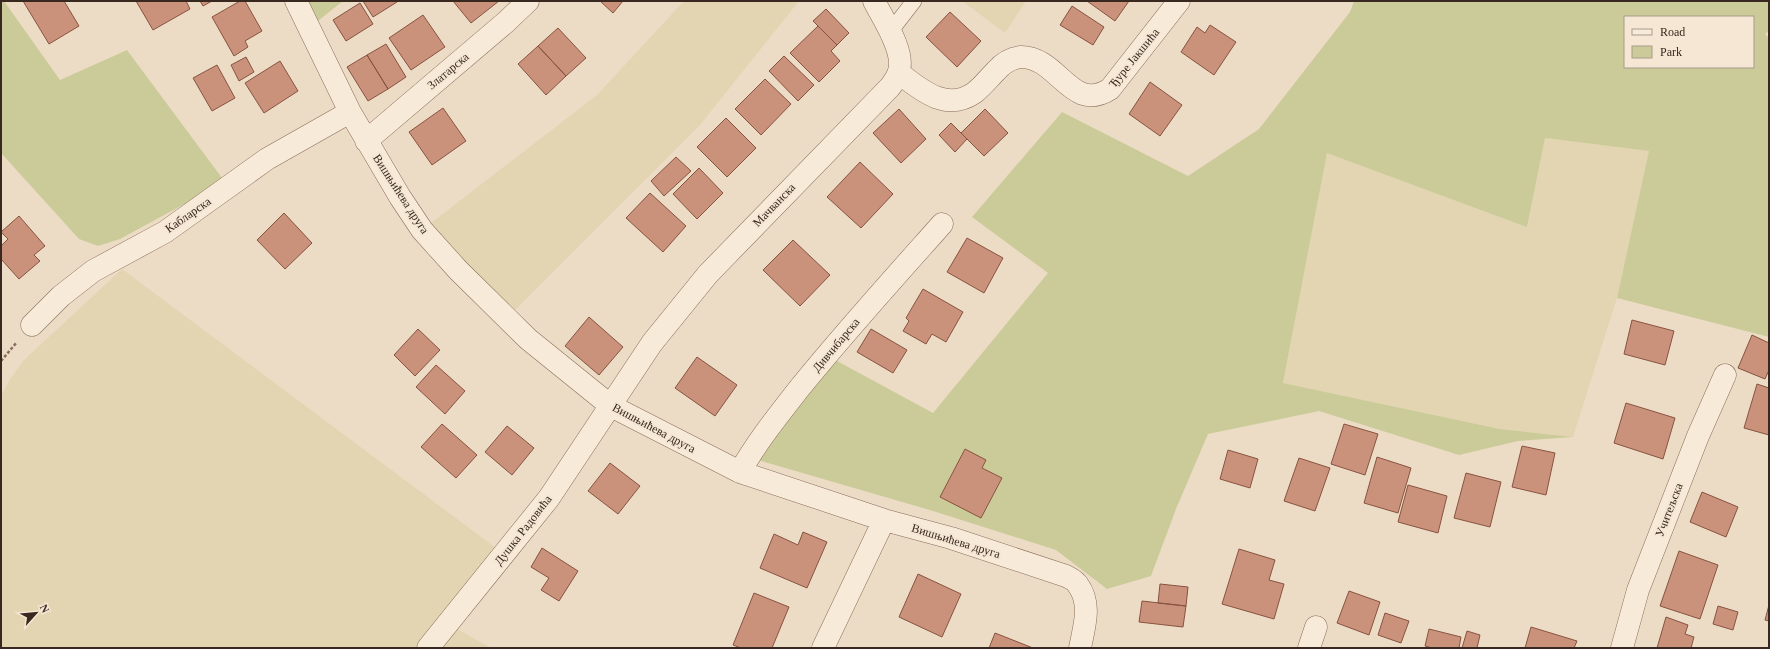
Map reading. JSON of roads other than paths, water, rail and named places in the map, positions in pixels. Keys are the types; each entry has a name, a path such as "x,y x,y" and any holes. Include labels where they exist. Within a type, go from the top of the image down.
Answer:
{"street":[{"name":"Вишњићева друга","path":"296,1 350,112 400,197 422,230 458,270 528,339 611,406 740,472 884,520 951,538 1066,576 1078,584 1084,596 1087,612 1080,648"},
{"name":"Златарска","path":"366,140 506,22 528,1"},
{"path":"874,1 890,32 900,58 899,73"},
{"name":"Ђуре Јакшића","path":"899,73 931,97 943,100 954,100 964,98 975,92 1005,62 1016,58 1028,57 1037,60 1049,68 1077,92 1088,96 1100,95 1110,89 1179,1"},
{"name":"Мачванска","path":"611,406 652,343 708,274 890,87 899,73"},
{"name":"Кабларска","path":"32,325 61,296 93,271 165,232 267,159 350,112"},
{"name":"Дивчибарска","path":"740,472 752,451 765,433 826,355 942,224"},
{"name":"Учитељска","path":"1622,648 1638,590 1698,436 1725,375"},
{"name":"Душка Радовића","path":"428,648 549,498 611,406"},
{"path":"823,648 884,520"},
{"path":"1310,648 1316,627"}],"lane":[{"path":"890,32 914,1"}]}
